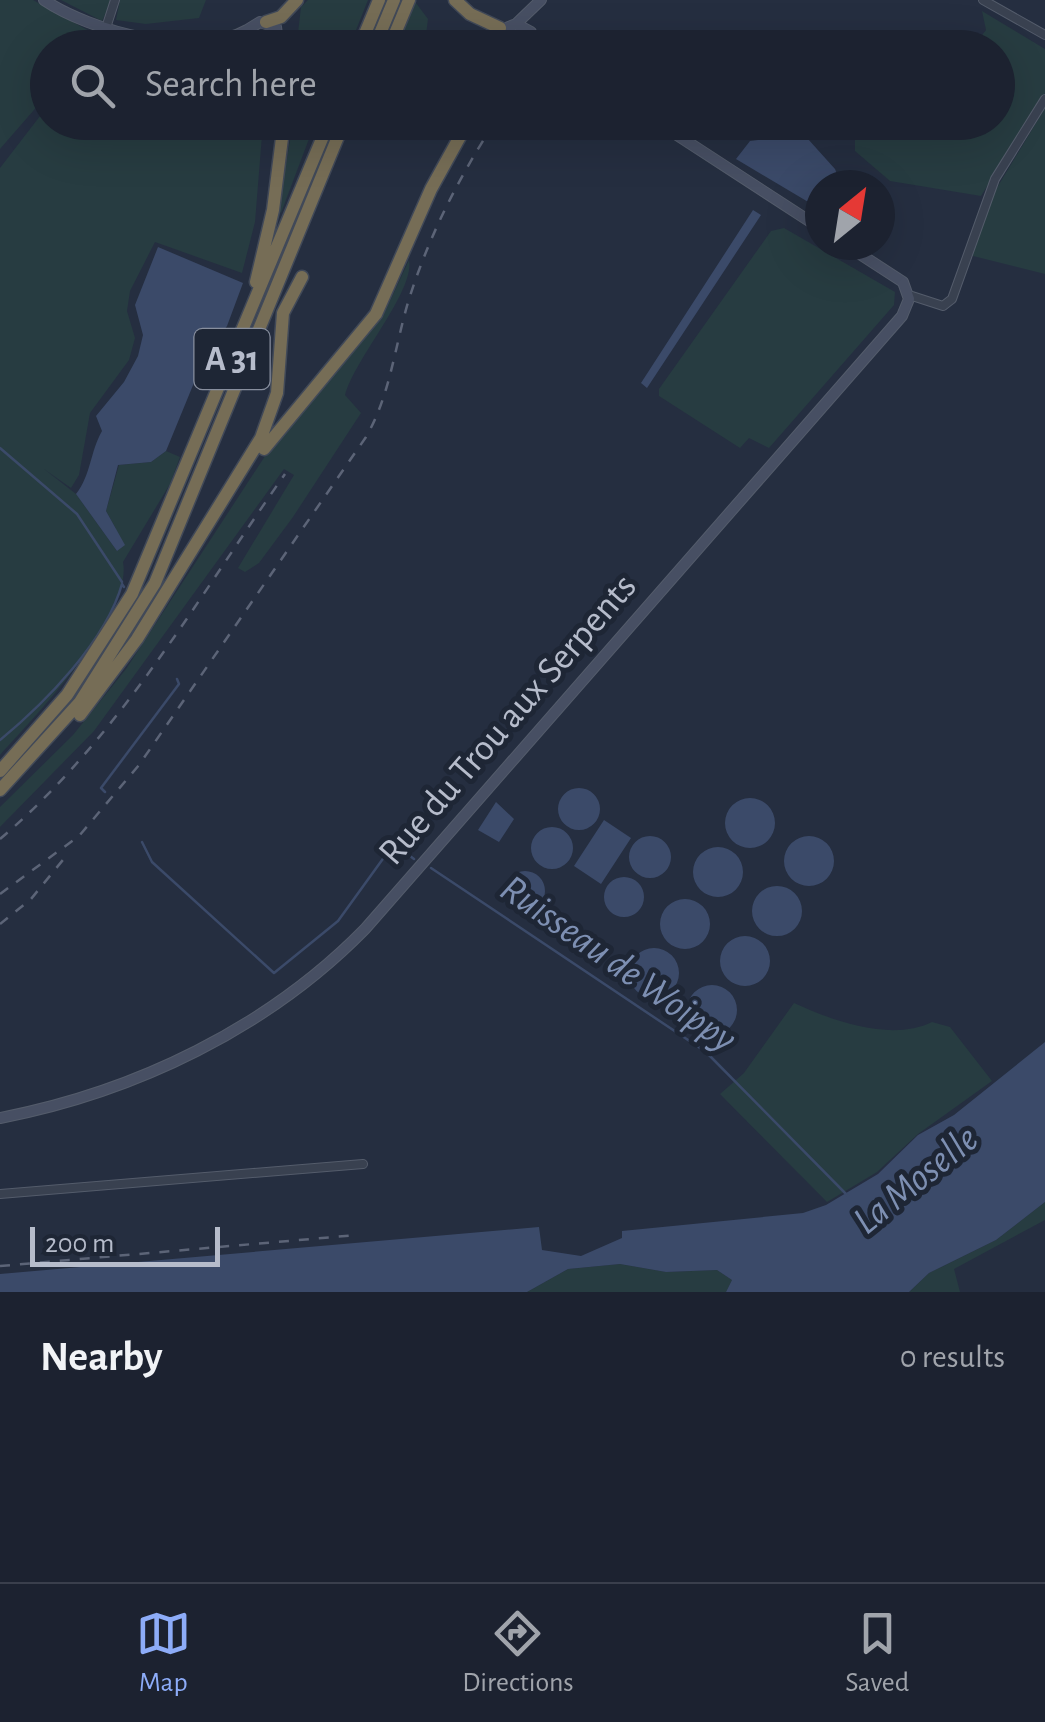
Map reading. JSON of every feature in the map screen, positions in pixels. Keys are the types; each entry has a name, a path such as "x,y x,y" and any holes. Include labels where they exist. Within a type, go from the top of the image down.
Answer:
{"highway":[{"path":"266,22 281,17 296,0"},
{"path":"366,30 378,0"},
{"path":"382,30 394,0"},
{"path":"398,30 410,0"},
{"path":"455,0 480,21 500,28"},
{"path":"252,311 250,299 273,210 282,140"},
{"name":"A 31","path":"0,771 67,695 132,594 322,140"},
{"name":"A 31","path":"0,790 31,760 103,670 154,583 337,140"},
{"path":"31,760 69,728 118,667 232,491 287,416 358,340 376,314 431,189 458,140"},
{"path":"232,491 276,401 283,313 302,277"}],"street":[{"path":"44,0 102,30"},
{"path":"104,30 115,0"},
{"path":"983,0 1045,36"},
{"path":"522,26 536,4"},
{"path":"247,30 266,22 277,30"},
{"path":"500,28 522,26"},
{"path":"522,26 525,30"},
{"path":"869,260 903,282 909,294 944,306 952,299 995,179 1045,99"},
{"path":"685,140 805,218"},
{"name":"Rue du Trou aux Serpents","path":"0,1118 86,1095 198,1051 280,1003 331,962 387,905 902,316 909,294"},
{"path":"0,1194 363,1164"}],"green space":[{"path":"0,0 33,0 87,30 30,30 30,115 0,149"},
{"path":"61,0 112,0 102,21"},
{"path":"120,0 206,0 199,18 146,24 116,20"},
{"path":"308,0 368,0 356,30 298,30 301,7"},
{"path":"416,3 428,19 427,30 401,30"},
{"path":"982,11 1014,30 986,30"},
{"path":"1015,31 1045,49 1045,93 981,196 895,182 895,170 877,170 855,151 855,140 1015,140"},
{"path":"1045,108 1045,274 969,255 986,206"},
{"path":"30,129 30,140 262,140 255,222 242,273 155,242 130,291 127,311 135,338 129,360 90,413 79,475 71,488 44,469 76,494 117,551 115,527 106,511 119,465 151,462 166,451 180,457 170,484 123,562 122,584 98,636 57,691 0,755 0,168"},
{"path":"290,140 309,140 281,213 278,211"},
{"path":"784,228 805,240 805,260 840,260 895,292 894,305 769,448 749,438 740,448 659,396 659,389 771,231"},
{"path":"409,260 403,289 345,395 361,413 293,517 259,563 245,572 238,568 294,475 284,469 94,731 0,827 0,807 73,735 126,669 267,453 382,318"},
{"path":"794,1003 881,1030 916,1028 932,1022 950,1027 992,1081 918,1134 877,1172 827,1202 720,1094 744,1073"},
{"path":"1045,1202 1045,1220 954,1269 960,1292 909,1292 929,1273 996,1240"},
{"path":"620,1264 666,1272 717,1270 732,1280 726,1292 527,1292 568,1269"}],"water":[{"path":"809,140 835,170 805,170 805,200 736,159 750,141"},
{"path":"753,210 761,215 647,388 641,383"},
{"path":"158,247 243,283 227,326 205,356 166,451 151,462 118,465 106,511 125,545 117,551 76,494 102,431 96,416 124,382 138,356 143,335 135,305"},
{"path":"579,788 594,794 600,809 594,824 579,830 564,824 558,809 564,794"},
{"path":"750,798 768,805 775,823 768,841 750,848 732,841 725,823 732,805"},
{"path":"496,802 514,819 499,842 478,830"},
{"path":"604,820 631,838 601,884 574,866"},
{"path":"552,827 567,833 573,848 567,863 552,869 537,863 531,848 537,833"},
{"path":"650,836 665,842 671,857 665,872 650,878 635,872 629,857 635,842"},
{"path":"809,836 827,843 834,861 827,879 809,886 791,879 784,861 791,843"},
{"path":"718,847 736,854 743,872 736,890 718,897 700,890 693,872 700,854"},
{"path":"525,871 539,877 545,891 539,905 525,911 511,905 505,891 511,877"},
{"path":"624,877 638,883 644,897 638,911 624,917 610,911 604,897 610,883"},
{"path":"777,886 795,893 802,911 795,929 777,936 759,929 752,911 759,893"},
{"path":"685,899 703,906 710,924 703,942 685,949 667,942 660,924 667,906"},
{"path":"745,936 763,943 770,961 763,979 745,986 727,979 720,961 727,943"},
{"path":"654,948 672,955 679,973 672,991 654,998 636,991 629,973 636,955"},
{"path":"712,985 730,992 737,1010 730,1028 712,1035 694,1028 687,1010 694,992"},
{"name":"La Moselle","path":"1045,1042 1045,1202 996,1240 929,1273 909,1292 726,1292 732,1280 717,1270 666,1272 620,1264 568,1269 527,1292 0,1292 0,1274 539,1227 542,1250 581,1256 622,1238 622,1231 803,1213 826,1205 878,1174 918,1135 954,1115"}],"waterway":[{"name":"Ruisseau de Woippy","path":"0,448 77,514 122,582"},
{"path":"0,740 72,669 103,627 122,584 124,587"},
{"name":"Ruisseau de Woippy","path":"105,792 101,788 179,684 177,679"},
{"name":"Ruisseau de Woippy","path":"142,842 152,862 274,973 338,921 390,849 398,847 414,859"},
{"name":"Ruisseau de Woippy","path":"431,868 706,1052 848,1196"}],"railway":[{"path":"0,894 79,836 139,765 366,437 381,403 410,296 427,250 484,140"},
{"path":"0,839 43,800 119,713 285,474"},
{"path":"0,924 31,899 67,855"},
{"path":"0,1266 357,1235"}]}
